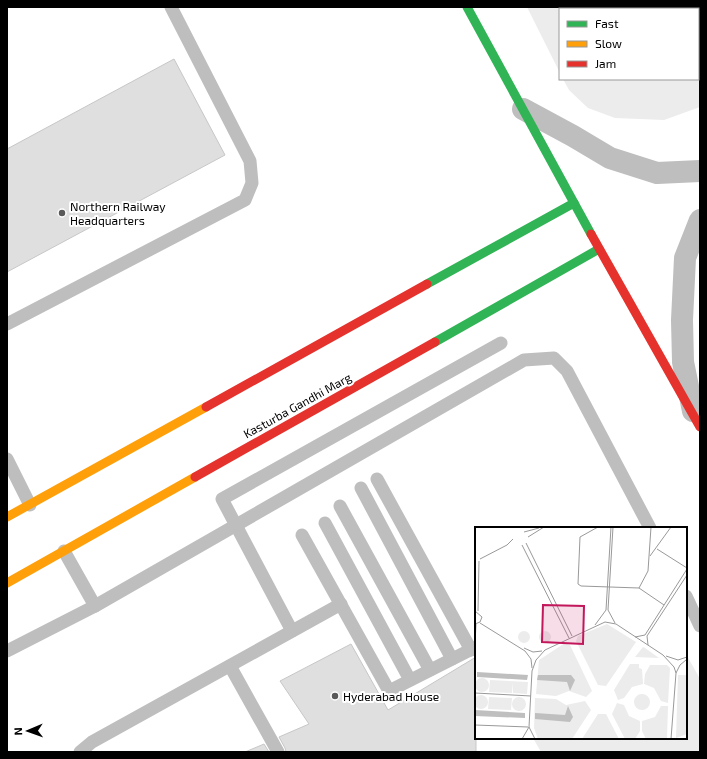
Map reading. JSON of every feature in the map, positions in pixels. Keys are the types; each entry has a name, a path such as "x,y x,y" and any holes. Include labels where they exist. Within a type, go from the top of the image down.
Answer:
{"main road":[{"path":"467,7 599,249 697,422"},
{"path":"7,517 574,203"},
{"name":"Kasturba Gandhi Marg","path":"7,583 599,249"}],"street":[{"path":"523,109 610,158 657,173 700,171"},
{"path":"697,422 683,362 682,320 685,258 700,220"}],"lane":[{"path":"7,324 245,200 252,183 250,161 171,7"},
{"path":"292,631 222,499 501,343"},
{"path":"7,651 95,606 524,360 554,358 567,371 649,527"},
{"path":"7,459 30,505"},
{"path":"302,534 389,691 473,648 377,478"},
{"path":"361,488 452,659"},
{"path":"340,506 430,670"},
{"path":"325,523 410,680"},
{"path":"64,551 95,606"},
{"path":"687,598 700,626"},
{"path":"80,752 92,742 341,604"},
{"path":"230,666 278,752"}],"shaded area":[{"path":"527,7 700,7 700,107 664,120 615,118 588,108 569,90 564,80 699,80 699,8 559,8 559,71"},
{"path":"687,656 700,679 700,752 541,752 534,739 687,739"}],"building":[{"name":"Northern Railway Headquarters","path":"174,59 225,155 7,272 7,149"},
{"name":"Hyderabad House","path":"351,644 388,710 475,658 476,752 286,752 279,737 309,724 280,681"},
{"path":"264,744 269,752 245,752"}],"traffic: fast":[{"path":"467,7 591,234"},
{"path":"427,284 574,203"},
{"path":"435,342 599,249"}],"traffic: slow":[{"path":"7,517 206,407"},
{"path":"7,583 195,477"}],"traffic: jam":[{"path":"591,234 700,427"},
{"path":"206,407 427,284"},
{"path":"195,477 435,342"}],"place":[{"name":"Northern Railway Headquarters","path":"62,213"},
{"name":"Hyderabad House","path":"335,696"}]}
